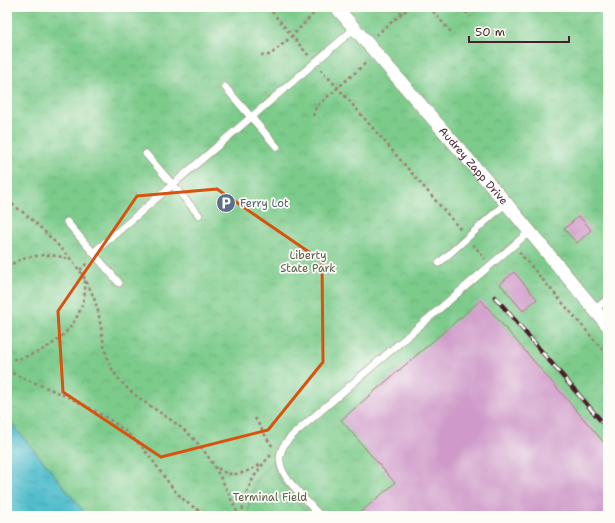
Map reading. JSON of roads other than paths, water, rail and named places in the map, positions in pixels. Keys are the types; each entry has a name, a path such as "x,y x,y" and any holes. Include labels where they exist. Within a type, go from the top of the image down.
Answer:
{"street":[{"name":"Audrey Zapp Drive","path":"336,7 506,203 608,326"}],"lane":[{"path":"93,253 355,28"},
{"path":"225,87 277,147"},
{"path":"146,154 199,215"},
{"path":"439,262 506,203"},
{"path":"67,222 119,283"},
{"path":"320,516 284,475 281,468 280,454 287,440 529,232"},
{"path":"594,310 608,299"}],"water":[{"path":"7,418 49,468 87,516 7,516"}],"railway":[{"path":"495,297 608,429"}],"place":[{"name":"Ferry Lot","path":"226,203"}],"park label":[{"name":"Liberty State Park","path":"308,261"},
{"name":"Terminal Field","path":"270,497"}]}
